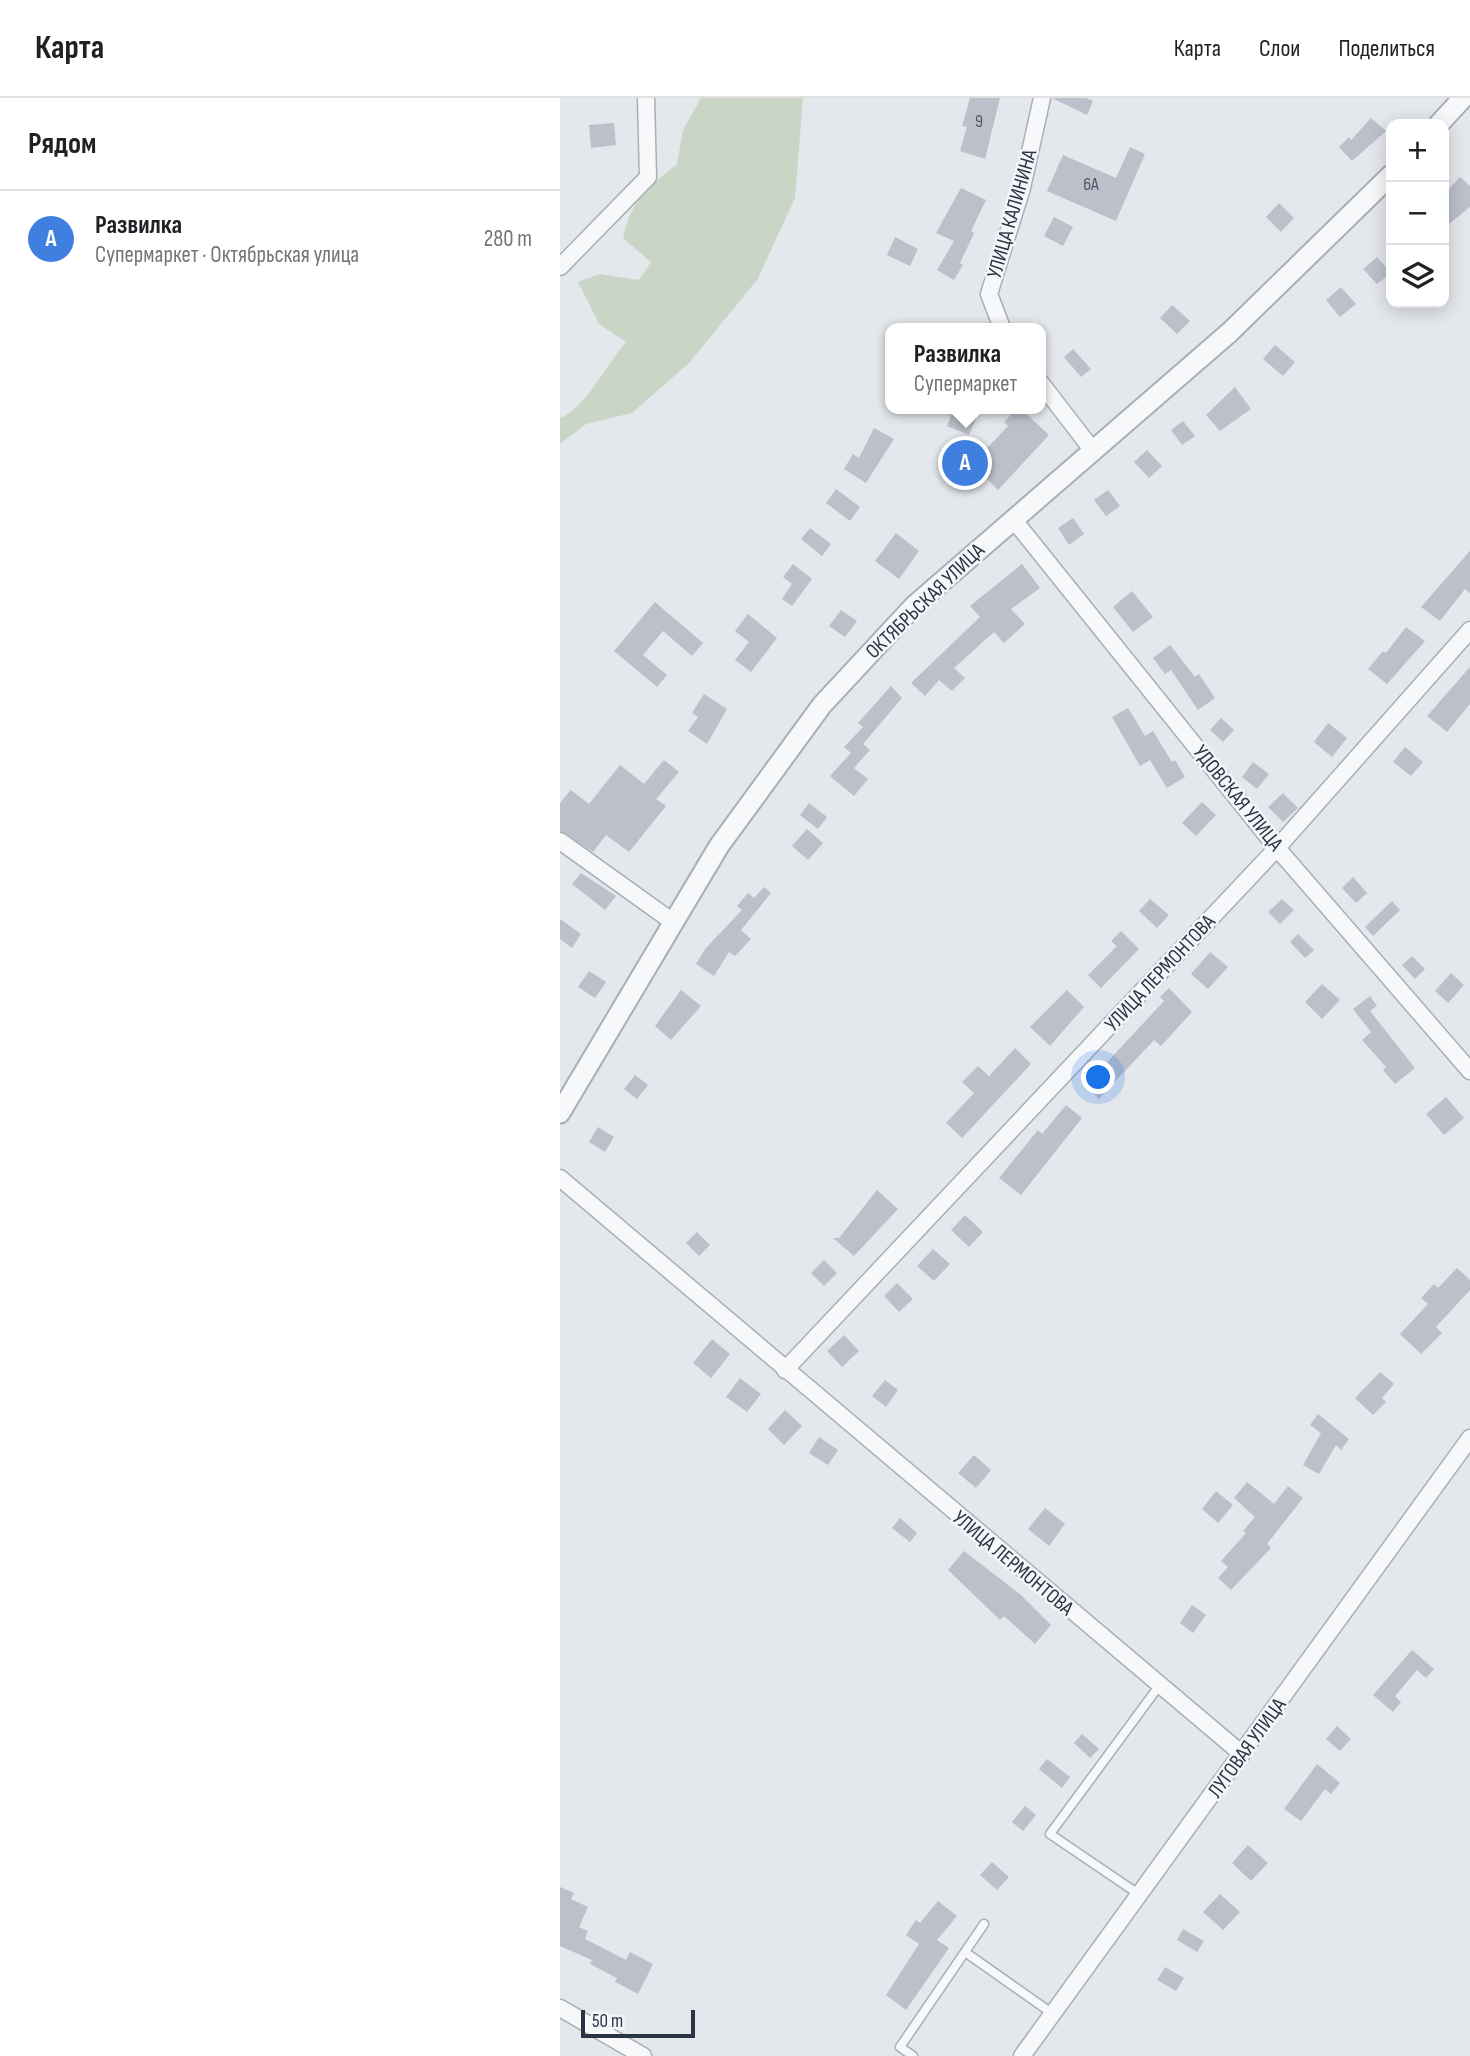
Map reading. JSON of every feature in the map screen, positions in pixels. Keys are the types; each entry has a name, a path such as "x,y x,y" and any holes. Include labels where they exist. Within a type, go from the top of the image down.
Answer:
{"street":[{"path":"560,267 648,177 646,98"},
{"name":"УЛИЦА КАЛИНИНА","path":"1000,323 989,294 1022,188 1042,98"},
{"path":"1443,119 1463,98"},
{"name":"ОКТЯБРЬСКАЯ УЛИЦА","path":"560,1113 719,846 822,705 914,606 1230,332 1386,180"},
{"path":"1046,390 1094,452"},
{"name":"УДОВСКАЯ УЛИЦА","path":"1013,519 1277,848 1470,1071"},
{"name":"УЛИЦА ЛЕРМОНТОВА","path":"785,1370 1277,848 1470,629"},
{"path":"560,841 673,922"},
{"name":"УЛИЦА ЛЕРМОНТОВА","path":"560,1178 1242,1754"},
{"name":"ЛУГОВАЯ УЛИЦА","path":"1022,2056 1470,1438"},
{"path":"560,2008 643,2056"}],"lane":[{"path":"1140,1895 1050,1834 1159,1686"},
{"path":"913,2056 900,2047 984,1924"},
{"path":"965,1952 1053,2014"}],"green space":[{"path":"701,98 803,98 795,198 757,280 689,363 632,413 586,424 560,444 560,418 587,395 626,342 599,324 578,282 600,274 639,280 651,262 623,238 626,225 642,196 677,164 683,130"}],"building":[{"path":"970,98 1000,98 985,159 960,151 967,127 962,126"},
{"path":"1052,98 1086,98 1093,101 1087,115"},
{"path":"1371,118 1386,131 1352,161 1339,147 1349,137 1351,140"},
{"path":"614,123 616,145 591,148 589,125"},
{"path":"1130,147 1145,154 1116,221 1047,191 1063,155 1116,178"},
{"path":"1460,177 1470,186 1470,207 1449,224 1449,189"},
{"path":"961,188 986,200 971,231 974,233 960,263 963,265 954,280 937,270 954,241 936,233"},
{"path":"1279,203 1294,218 1281,232 1266,217"},
{"path":"1054,217 1073,227 1063,246 1044,236"},
{"path":"895,237 918,249 910,266 887,255"},
{"path":"1377,257 1386,267 1386,277 1377,284 1363,269"},
{"path":"1341,287 1356,304 1340,317 1326,300"},
{"path":"1172,305 1190,321 1177,334 1160,318"},
{"path":"1275,345 1295,362 1283,376 1263,359"},
{"path":"1073,349 1091,369 1081,377 1064,357"},
{"path":"1235,387 1251,409 1220,431 1206,415"},
{"path":"952,414 978,414 969,435 947,426"},
{"path":"1011,414 1026,414 1049,435 998,490 972,464 1008,426 1004,422"},
{"path":"1183,421 1195,436 1182,445 1171,430"},
{"path":"874,428 894,439 866,483 844,469 853,454 859,458"},
{"path":"1147,450 1162,466 1149,478 1134,462"},
{"path":"836,489 860,507 850,521 826,503"},
{"path":"1108,490 1120,506 1106,516 1094,500"},
{"path":"1073,518 1084,534 1069,545 1058,528"},
{"path":"810,528 831,544 822,556 801,539"},
{"path":"896,533 919,551 899,579 875,561"},
{"path":"1470,551 1470,593 1465,589 1440,621 1421,607"},
{"path":"793,564 812,579 792,606 782,599 792,584 783,577"},
{"path":"1022,564 1040,588 1011,609 1025,624 1004,643 994,632 954,668 965,678 952,691 939,680 925,696 911,683 980,617 970,606"},
{"path":"1132,591 1153,617 1133,632 1113,607"},
{"path":"655,602 703,643 692,656 663,631 643,655 667,675 657,687 614,651"},
{"path":"841,610 857,621 845,637 829,626"},
{"path":"748,614 777,638 751,672 735,660 749,642 735,631"},
{"path":"1406,627 1425,641 1387,684 1368,669 1383,651 1386,653"},
{"path":"1170,645 1195,677 1199,674 1215,698 1198,710 1171,670 1165,674 1153,658"},
{"path":"1470,667 1470,704 1447,732 1427,716"},
{"path":"891,686 902,698 863,744 870,750 854,768 868,779 854,796 830,776 851,753 844,747 863,727 858,723"},
{"path":"704,694 727,709 707,744 688,731 698,717 692,713"},
{"path":"1128,708 1145,736 1153,731 1172,762 1175,760 1185,777 1167,788 1150,760 1140,766 1112,717"},
{"path":"1221,718 1234,730 1223,742 1210,730"},
{"path":"1328,723 1347,738 1332,757 1314,742"},
{"path":"1405,747 1423,762 1411,776 1393,762"},
{"path":"664,760 679,772 656,799 666,806 629,852 606,835 593,852 560,831 560,803 571,790 589,804 620,765 644,784"},
{"path":"1253,762 1269,774 1257,789 1242,777"},
{"path":"1283,793 1298,808 1283,822 1268,807"},
{"path":"1202,802 1216,815 1196,836 1182,823"},
{"path":"809,803 827,817 818,829 800,815"},
{"path":"807,829 823,843 808,860 792,846"},
{"path":"581,873 616,896 605,910 572,884"},
{"path":"1353,877 1367,893 1356,903 1342,888"},
{"path":"764,887 771,893 741,930 751,939 735,956 729,952 714,976 696,964 705,949 742,910 737,906 748,893 754,898"},
{"path":"1150,899 1169,915 1157,928 1139,911"},
{"path":"1282,899 1294,910 1280,924 1268,912"},
{"path":"1392,901 1400,910 1373,936 1365,927"},
{"path":"560,919 581,934 572,948 560,939"},
{"path":"1121,931 1139,949 1101,988 1088,975 1117,946 1111,941"},
{"path":"1298,934 1314,950 1305,958 1290,942"},
{"path":"1210,952 1228,967 1208,989 1191,974"},
{"path":"1412,956 1425,969 1415,979 1402,965"},
{"path":"589,971 606,982 595,998 578,987"},
{"path":"1451,973 1464,985 1448,1003 1435,991"},
{"path":"1322,984 1340,1000 1322,1019 1305,1002"},
{"path":"1169,988 1192,1012 1161,1046 1154,1040 1099,1099 1085,1086 1164,1001 1160,997"},
{"path":"681,990 701,1006 671,1040 655,1026"},
{"path":"1067,990 1084,1007 1050,1046 1030,1027"},
{"path":"1370,996 1377,1006 1370,1011 1415,1068 1395,1084 1383,1070 1386,1067 1362,1040 1371,1032 1353,1009"},
{"path":"1015,1048 1031,1064 962,1138 946,1123 974,1093 962,1082 978,1066 989,1076"},
{"path":"635,1075 648,1085 637,1099 624,1089"},
{"path":"1446,1097 1464,1118 1444,1135 1426,1114"},
{"path":"1066,1105 1082,1118 1021,1195 999,1178 1038,1130 1042,1134"},
{"path":"598,1127 614,1137 605,1152 589,1142"},
{"path":"877,1190 898,1209 854,1256 833,1238 839,1238"},
{"path":"965,1215 983,1232 969,1247 951,1230"},
{"path":"697,1232 710,1245 699,1256 686,1243"},
{"path":"933,1249 950,1264 934,1281 917,1266"},
{"path":"824,1260 837,1273 824,1286 811,1273"},
{"path":"1457,1268 1470,1280 1470,1290 1436,1327 1442,1333 1421,1354 1400,1334 1428,1304 1421,1298 1434,1284 1438,1288"},
{"path":"897,1283 913,1299 899,1312 884,1296"},
{"path":"844,1335 859,1351 842,1367 827,1351"},
{"path":"712,1339 730,1354 711,1378 693,1363"},
{"path":"1380,1372 1394,1384 1382,1398 1386,1402 1373,1415 1355,1398"},
{"path":"740,1378 761,1394 747,1412 726,1397"},
{"path":"885,1380 898,1390 886,1407 872,1396"},
{"path":"785,1410 802,1426 784,1445 768,1429"},
{"path":"1318,1414 1349,1439 1341,1450 1336,1445 1319,1474 1303,1465 1321,1433 1310,1425"},
{"path":"819,1437 838,1450 828,1465 809,1453"},
{"path":"974,1455 991,1470 976,1488 958,1473"},
{"path":"1247,1482 1274,1504 1288,1486 1303,1498 1267,1544 1271,1548 1231,1590 1218,1578 1228,1567 1221,1561 1246,1533 1243,1531 1255,1517 1234,1498"},
{"path":"1216,1491 1233,1505 1218,1523 1202,1509"},
{"path":"1045,1508 1065,1524 1049,1546 1028,1529"},
{"path":"900,1518 917,1533 910,1542 892,1528"},
{"path":"964,1551 1021,1595 1051,1625 1035,1644 1004,1616 1000,1620 948,1570"},
{"path":"1192,1605 1206,1615 1193,1633 1180,1623"},
{"path":"1412,1650 1434,1669 1426,1678 1417,1670 1395,1696 1401,1702 1393,1712 1373,1695"},
{"path":"1337,1726 1351,1739 1340,1751 1326,1739"},
{"path":"1082,1734 1099,1749 1090,1758 1074,1743"},
{"path":"1047,1759 1070,1777 1062,1788 1039,1769"},
{"path":"1317,1764 1340,1783 1331,1794 1325,1789 1301,1821 1284,1809"},
{"path":"1025,1806 1036,1815 1023,1831 1012,1822"},
{"path":"1248,1845 1268,1863 1251,1881 1232,1863"},
{"path":"992,1862 1009,1877 997,1890 980,1875"},
{"path":"560,1887 574,1893 571,1899 588,1907 579,1927 588,1931 585,1939 626,1960 630,1952 653,1964 638,1994 615,1982 617,1978 590,1964 592,1960 560,1946"},
{"path":"1220,1894 1240,1912 1223,1930 1203,1912"},
{"path":"938,1901 957,1916 937,1940 949,1948 906,2010 886,1995 919,1944 906,1935 916,1920 920,1923"},
{"path":"1183,1929 1204,1941 1197,1952 1177,1940"},
{"path":"1165,1967 1184,1978 1176,1991 1157,1980"}],"place":[{"name":"Развилка","path":"965,463"}]}
